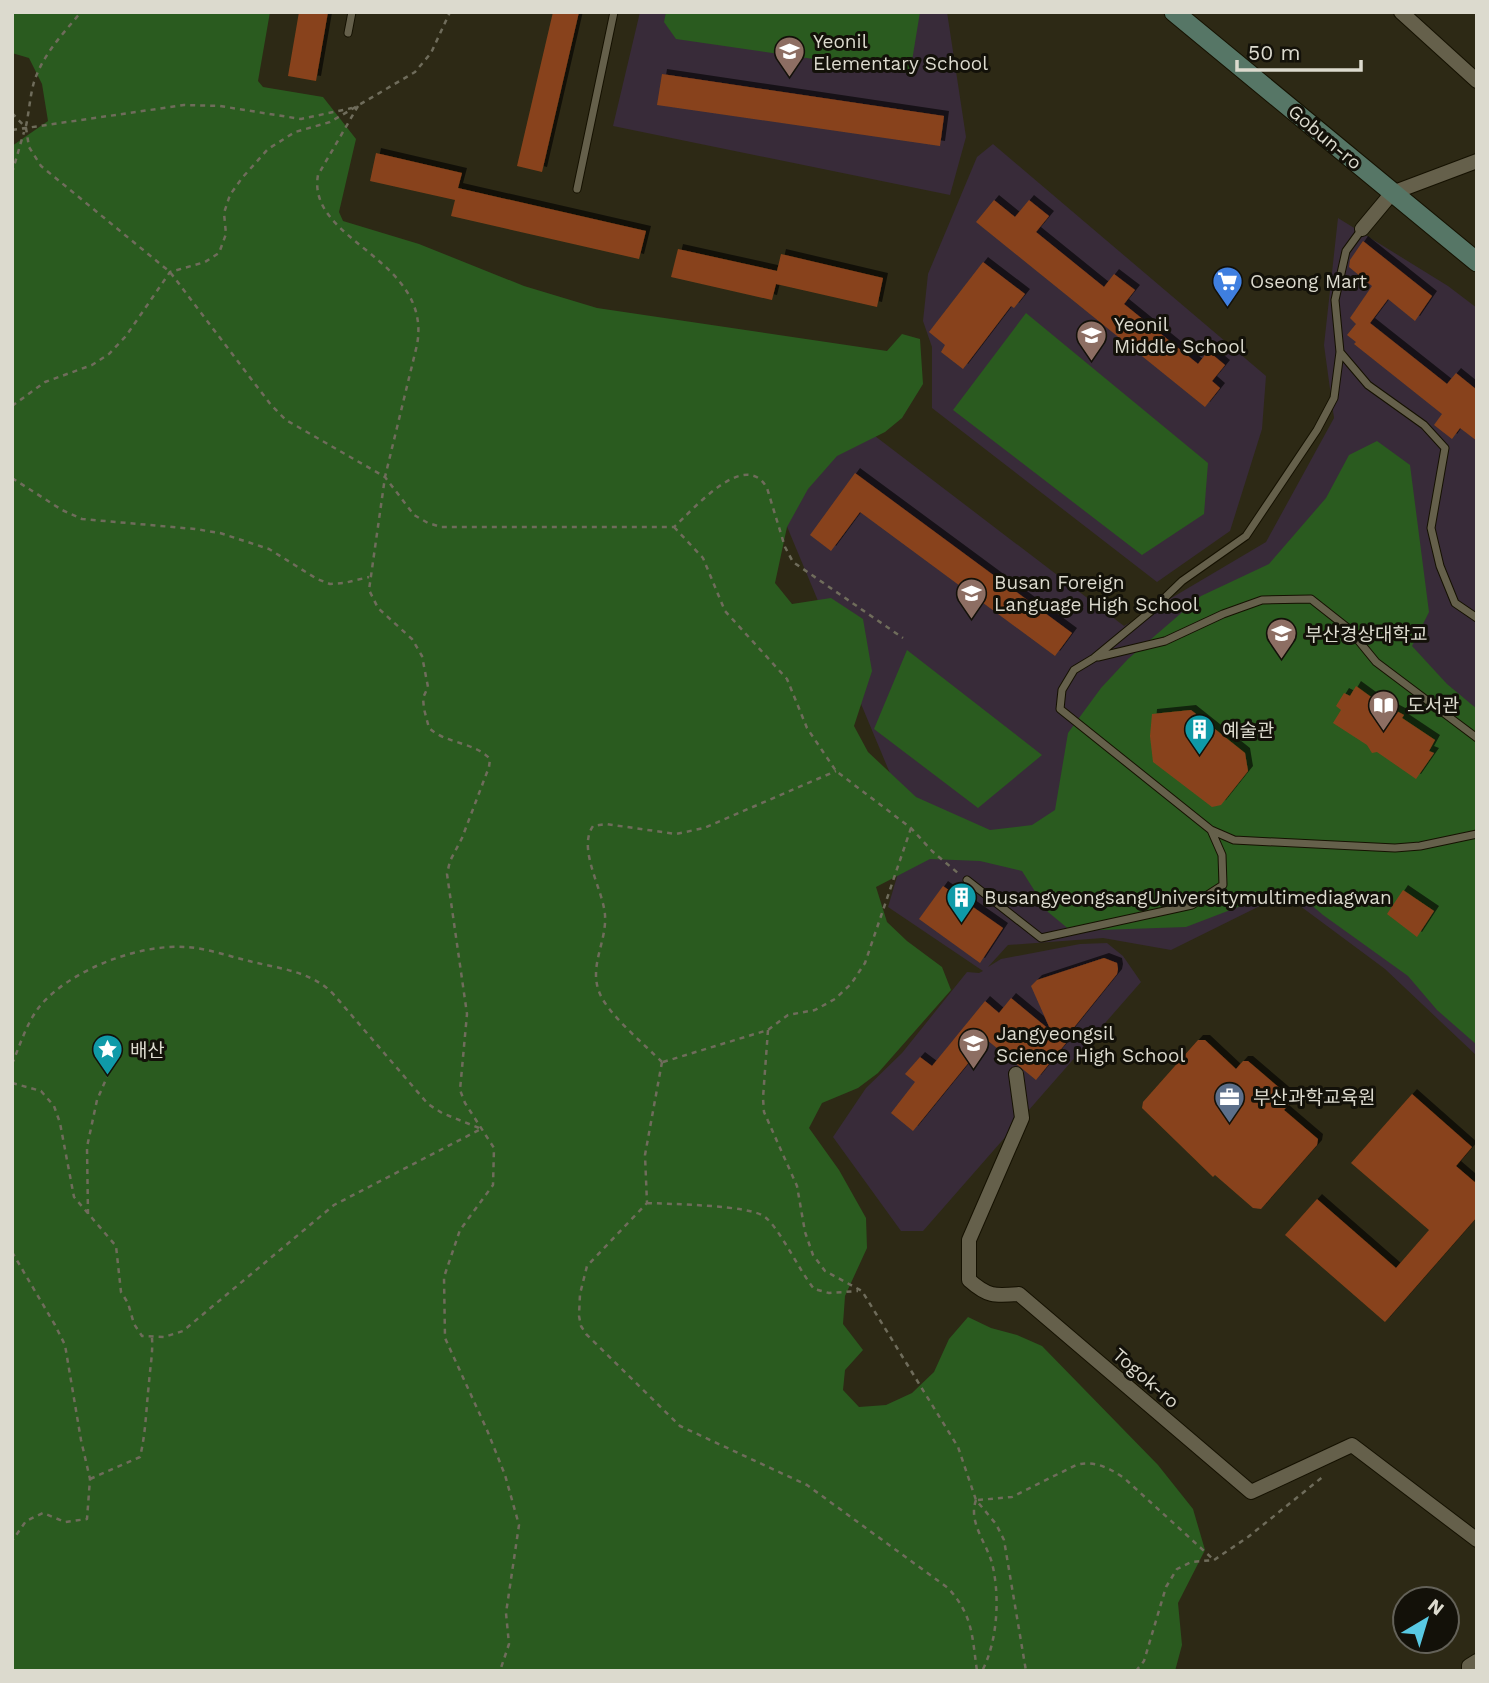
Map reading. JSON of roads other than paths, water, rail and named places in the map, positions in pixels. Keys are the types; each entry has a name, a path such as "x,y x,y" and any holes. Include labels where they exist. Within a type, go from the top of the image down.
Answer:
{"main road":[{"name":"Gobun-ro","path":"1174,12 1477,262"}],"street":[{"path":"1401,12 1477,81"},
{"path":"1362,229 1392,193 1477,161"},
{"name":"Togok-ro","path":"1016,1074 1022,1118 968,1240 970,1280 980,1290 993,1296 1019,1294 1251,1492 1352,1445 1477,1540"},
{"path":"1469,1671 1469,1666 1477,1661"}],"lane":[{"path":"348,33 352,12"},
{"path":"577,189 614,12"},
{"path":"1362,229 1346,251 1335,300 1340,352 1334,398 1317,430 1246,536 1182,581 1151,611 1094,658 1074,670 1062,690 1060,709 1210,830 1234,840 1395,848 1420,846 1477,834"},
{"path":"1340,352 1368,385 1424,425 1445,448 1431,528 1440,566 1455,603 1477,618"},
{"path":"1094,658 1165,641 1223,614 1262,600 1311,599 1349,629 1376,662 1477,738"},
{"path":"967,880 1041,937 1192,905 1223,885 1222,855 1210,830"}],"place":[{"name":"Yeonil Elementary School","path":"790,79"},
{"name":"Oseong Mart","path":"1227,308"},
{"name":"Yeonil Middle School","path":"1091,362"},
{"name":"Busan Foreign Language High School","path":"971,620"},
{"name":"부산경상대학교","path":"1282,661"},
{"name":"도서관","path":"1384,732"},
{"name":"예술관","path":"1199,757"},
{"name":"BusangyeongsangUniversitymultimediagwan","path":"961,924"},
{"name":"Jangyeongsil Science High School","path":"973,1071"},
{"name":"배산","path":"107,1077"},
{"name":"부산과학교육원","path":"1230,1124"}]}
